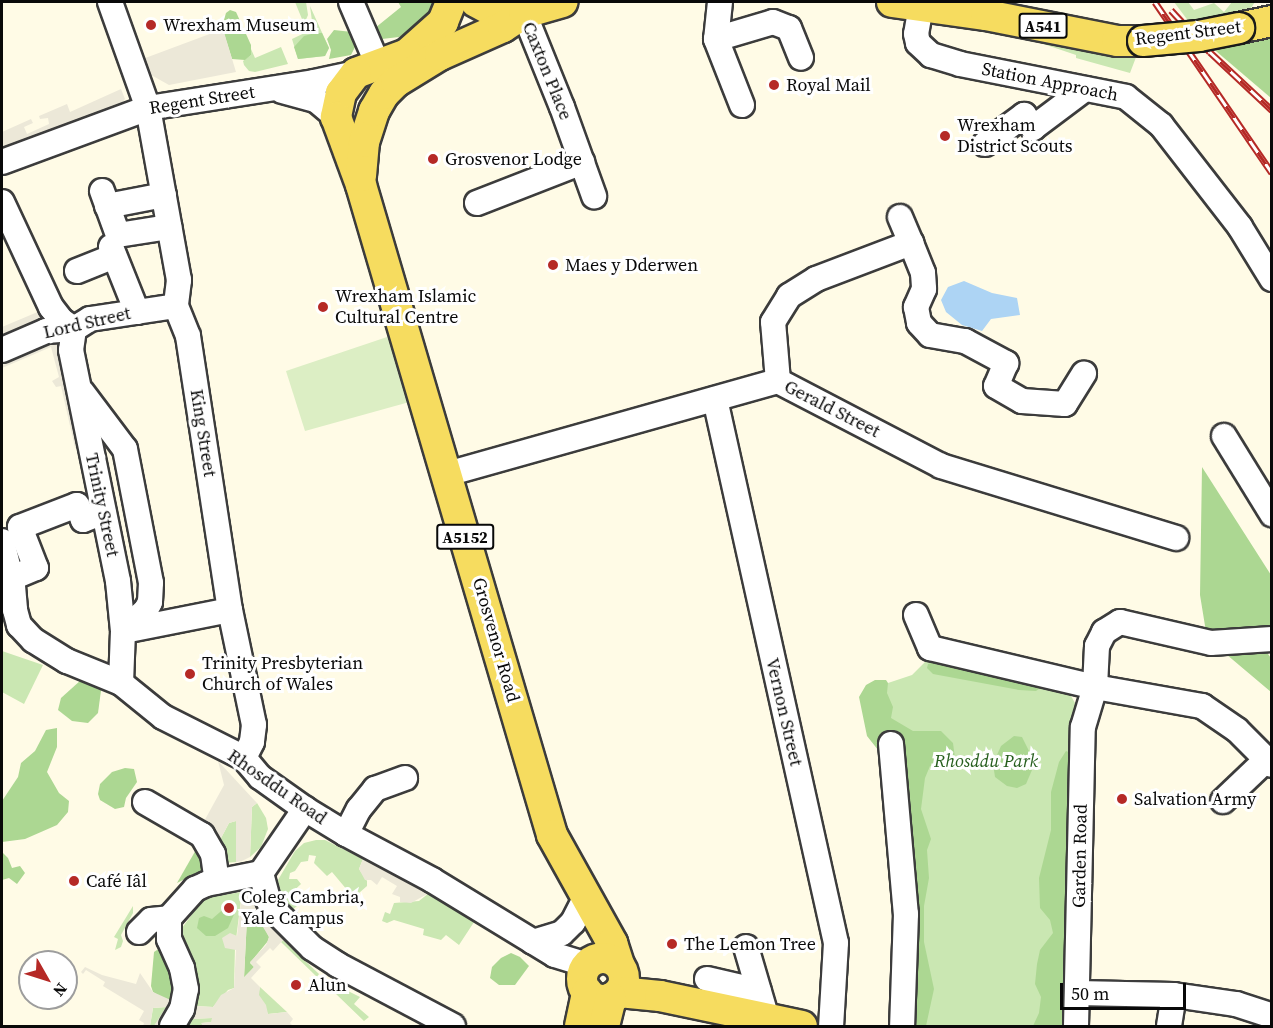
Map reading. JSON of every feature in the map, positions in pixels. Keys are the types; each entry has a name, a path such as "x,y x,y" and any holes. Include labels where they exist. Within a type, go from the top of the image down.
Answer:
{"main road":[{"path":"407,54 443,22 452,2"},
{"path":"476,2 493,11 524,14"},
{"name":"A5152","path":"440,55 504,27 524,14 562,2"},
{"name":"Regent Street","path":"907,3 987,8 1117,40 1143,41 1199,36 1272,21"},
{"name":"Regent Street","path":"345,86 407,54"},
{"path":"407,54 440,55"},
{"name":"Grosvenor Road","path":"361,185 364,142 374,111 384,94 396,82 440,55"},
{"name":"Grosvenor Road","path":"345,86 361,185 552,834 581,894 612,944 603,984"},
{"path":"580,1026 603,984"},
{"name":"Rhosddu Road","path":"603,984 802,1026"}],"street":[{"name":"King Street","path":"110,2 148,108 170,227 179,280 176,306 188,336 230,610 254,725 252,742 244,758"},
{"path":"345,86 351,2"},
{"path":"720,2 716,39 742,105"},
{"name":"Station Approach","path":"907,3 918,43 931,55 960,64 1126,97 1161,124 1240,226 1272,279"},
{"name":"Caxton Place","path":"524,14 594,196"},
{"path":"716,39 773,22 789,28 801,58"},
{"name":"Regent Street","path":"2,162 148,108 271,89 345,86"},
{"name":"Grosvenor Road","path":"271,89 316,100 345,86 358,114 364,142"},
{"path":"986,144 1024,115 1033,128 1085,89"},
{"path":"477,202 582,162"},
{"path":"164,195 104,199 118,235 170,227"},
{"path":"2,202 12,250 55,314 74,329"},
{"path":"900,217 923,273 924,289 916,307 919,323 930,335 965,341 1006,363 996,386 1022,401 1065,404 1084,372"},
{"path":"778,381 773,322 789,296 816,279 911,243"},
{"path":"77,271 113,251 137,312"},
{"name":"Lord Street","path":"2,350 46,331 74,329 90,319 176,306"},
{"name":"Trinity Street","path":"74,329 70,350 118,581 123,631 121,683"},
{"name":"Gerald Street","path":"447,474 778,381 941,465 1176,538"},
{"path":"80,391 125,449 152,583 150,602 146,610 123,631"},
{"name":"Vernon Street","path":"715,399 836,943 831,1026"},
{"path":"1224,436 1272,514"},
{"path":"12,578 36,568 20,527 77,505 83,520 104,512"},
{"path":"2,541 12,578 8,610"},
{"name":"Rhosddu Road","path":"8,610 19,625 48,650 67,661 121,683 163,717 244,758 260,777 305,809 346,834 432,880 603,984"},
{"path":"123,631 230,610"},
{"path":"916,615 930,648 1095,687 1202,706 1237,730 1269,762 1224,802"},
{"name":"Garden Road","path":"1076,1026 1083,727 1095,687 1097,646 1104,632 1120,622 1173,632 1211,643 1272,639"},
{"path":"891,744 906,914 902,1026"},
{"path":"346,834 359,809 375,789 405,778"},
{"path":"145,802 202,834 213,854 217,882"},
{"path":"139,932 151,920 169,918 195,889 261,873 305,809"},
{"path":"261,873 268,900 275,911 312,948 338,965 453,1026"},
{"path":"532,942 562,933 573,922 581,894"},
{"path":"169,918 169,939 182,968 186,989 182,1009 172,1026"},
{"path":"746,946 768,1019"},
{"path":"707,979 759,991"},
{"path":"1077,993 1174,995 1236,1004 1272,1016"},
{"path":"1169,1026 1174,995"}],"green space":[{"path":"295,2 306,2 308,15 304,24"},
{"path":"398,2 434,2 428,15 412,29 399,37 382,39 375,32 375,28 401,7"},
{"path":"1174,2 1188,2 1194,10 1214,3 1224,12 1232,2 1255,2 1247,14 1233,19 1189,22"},
{"path":"310,6 329,48 325,56 298,59 292,39 313,29"},
{"path":"230,10 236,12 251,45 251,55 245,60 232,59 222,27 226,13"},
{"path":"975,21 1138,52 1130,73 1076,58 1076,55"},
{"path":"334,30 352,32 357,43 351,55 329,59 331,50 327,39"},
{"path":"322,33 329,48 325,56 298,59 294,47 304,36"},
{"path":"1271,35 1271,98 1210,46"},
{"path":"281,47 288,64 255,72 249,71 244,65 243,61 251,55 251,49 255,58"},
{"path":"393,335 413,401 305,431 286,371"},
{"path":"1202,467 1271,575 1272,647 1268,654 1271,658 1271,692 1207,638 1200,595"},
{"path":"2,651 43,665 24,704 2,692"},
{"name":"Rhosddu Park","path":"926,661 1067,689 1075,703 1064,1026 909,1026 873,688 912,675"},
{"path":"934,662 1044,685 1036,691 1019,690 933,674 927,668 928,664"},
{"path":"81,680 102,683 98,713 88,723 72,721 58,710 61,698"},
{"path":"875,680 886,680 888,683 887,693 893,707 891,718 913,731 941,731 953,743 955,758 944,765 930,766 925,778 921,809 931,839 927,850 929,878 924,906 924,942 934,989 926,1026 905,1026 893,851 885,837 885,822 893,806 886,760 867,736 859,697 866,685"},
{"path":"57,728 57,747 47,772 59,793 69,801 68,812 57,825 25,839 2,842 2,801 18,777 21,763 35,751 46,730"},
{"path":"1014,736 1022,737 1035,763 1026,784 1017,788 1007,786 995,777 993,764 1001,746"},
{"path":"1066,751 1073,754 1072,852 1065,873 1068,958 1062,995 1066,1026 1033,1026 1039,1013 1041,997 1035,984 1040,950 1053,933 1050,920 1040,908 1039,878 1051,830 1051,792 1059,762"},
{"path":"125,768 134,769 137,782 126,798 124,807 115,809 100,800 98,794 100,784 112,772"},
{"path":"257,803 266,818 268,829 261,847 250,857 252,807"},
{"path":"236,821 236,862 224,863 224,851 220,840 229,823"},
{"path":"325,840 363,859 359,869 367,881 367,886 359,893 360,896 353,897 332,872 327,876 314,863 316,856 309,855 308,861 301,862 295,871 290,873 289,879 297,879 301,884 288,896 297,906 291,911 279,892 278,880 295,851 304,843"},
{"path":"201,841 206,868 177,883"},
{"path":"3,853 12,868 20,866 25,873 17,884 9,878 2,880"},
{"path":"242,892 235,947 234,988 228,990 213,1007 195,1006 194,965 183,939 182,928 204,898"},
{"path":"429,893 476,919 459,945 446,935 441,940 423,935 424,929 394,920 387,923 382,921 385,912 390,914 394,903 419,901"},
{"path":"133,906 133,913 121,935 123,941 121,947 115,950 118,939 114,937"},
{"path":"227,906 236,910 228,928 215,936 206,936 197,928 199,918 204,916 212,919"},
{"path":"254,912 261,920 269,937 250,963 254,967 244,978 247,918 249,913"},
{"path":"283,940 319,974 317,977 281,942"},
{"path":"160,948 173,970 175,1002 153,992 151,986 154,952"},
{"path":"511,953 520,957 529,966 515,985 499,985 490,978 492,967 501,958"},
{"path":"332,983 360,997 354,1004 369,1017 364,1021 336,994 340,990"},
{"path":"260,987 287,1012 268,1014 258,995"},
{"path":"167,1007 154,1026 150,1026 153,1008"},
{"path":"212,1018 212,1022 202,1023 203,1026 185,1026 190,1019"}],"shaded area":[{"path":"223,29 236,72 169,85 144,71 140,60"},
{"path":"121,89 125,99 121,104 2,149 2,132 31,119 33,123 24,127 27,134 49,124 48,118 40,119 39,116 67,104 70,112"},
{"path":"40,311 59,330 80,446 75,448 61,386 56,387 52,381 59,377 51,347 2,368 2,327"},
{"path":"218,761 257,803 252,807 250,857 242,861 236,862 236,821 229,823 220,840 202,825 224,785"},
{"path":"363,859 433,894 429,893 411,903 400,902 400,897 392,894 397,886 382,877 377,885 371,880 365,880 359,869"},
{"path":"242,892 252,893 263,917 283,940 273,951 270,948 256,962 261,967 251,978 260,987 259,995 266,1005 268,1014 287,1012 293,1019 290,1023 293,1026 203,1026 201,1023 211,1022 212,1018 190,1019 195,1006 213,1007 221,995 234,988 236,950 225,948 222,938 230,933 237,936","holes":["254,912 269,937 266,945 250,962 254,967 244,977 249,913"]},
{"path":"85,967 102,975 136,984 140,973 153,992 175,1002 162,1026 154,1026 166,1007 153,1008 150,1026 143,1026 144,1023 139,1020 144,1011 103,986 105,982 86,970 83,974 81,972"}],"water":[{"path":"964,281 992,293 1017,298 1020,315 991,319 982,331 962,325 946,312 941,300 948,287"}],"railway":[{"path":"1155,2 1272,173"},
{"path":"1171,10 1210,52 1272,110"}],"place":[{"name":"Wrexham Museum","path":"151,25"},
{"name":"Royal Mail","path":"774,85"},
{"name":"Wrexham District Scouts","path":"945,136"},
{"name":"Grosvenor Lodge","path":"433,159"},
{"name":"Maes y Dderwen","path":"553,265"},
{"name":"Wrexham Islamic Cultural Centre","path":"323,307"},
{"name":"Trinity Presbyterian Church of Wales","path":"190,674"},
{"name":"Salvation Army","path":"1122,799"},
{"name":"Café Iâl","path":"74,881"},
{"name":"Coleg Cambria, Yale Campus","path":"229,908"},
{"name":"The Lemon Tree","path":"672,944"},
{"name":"Alun","path":"296,985"}]}
